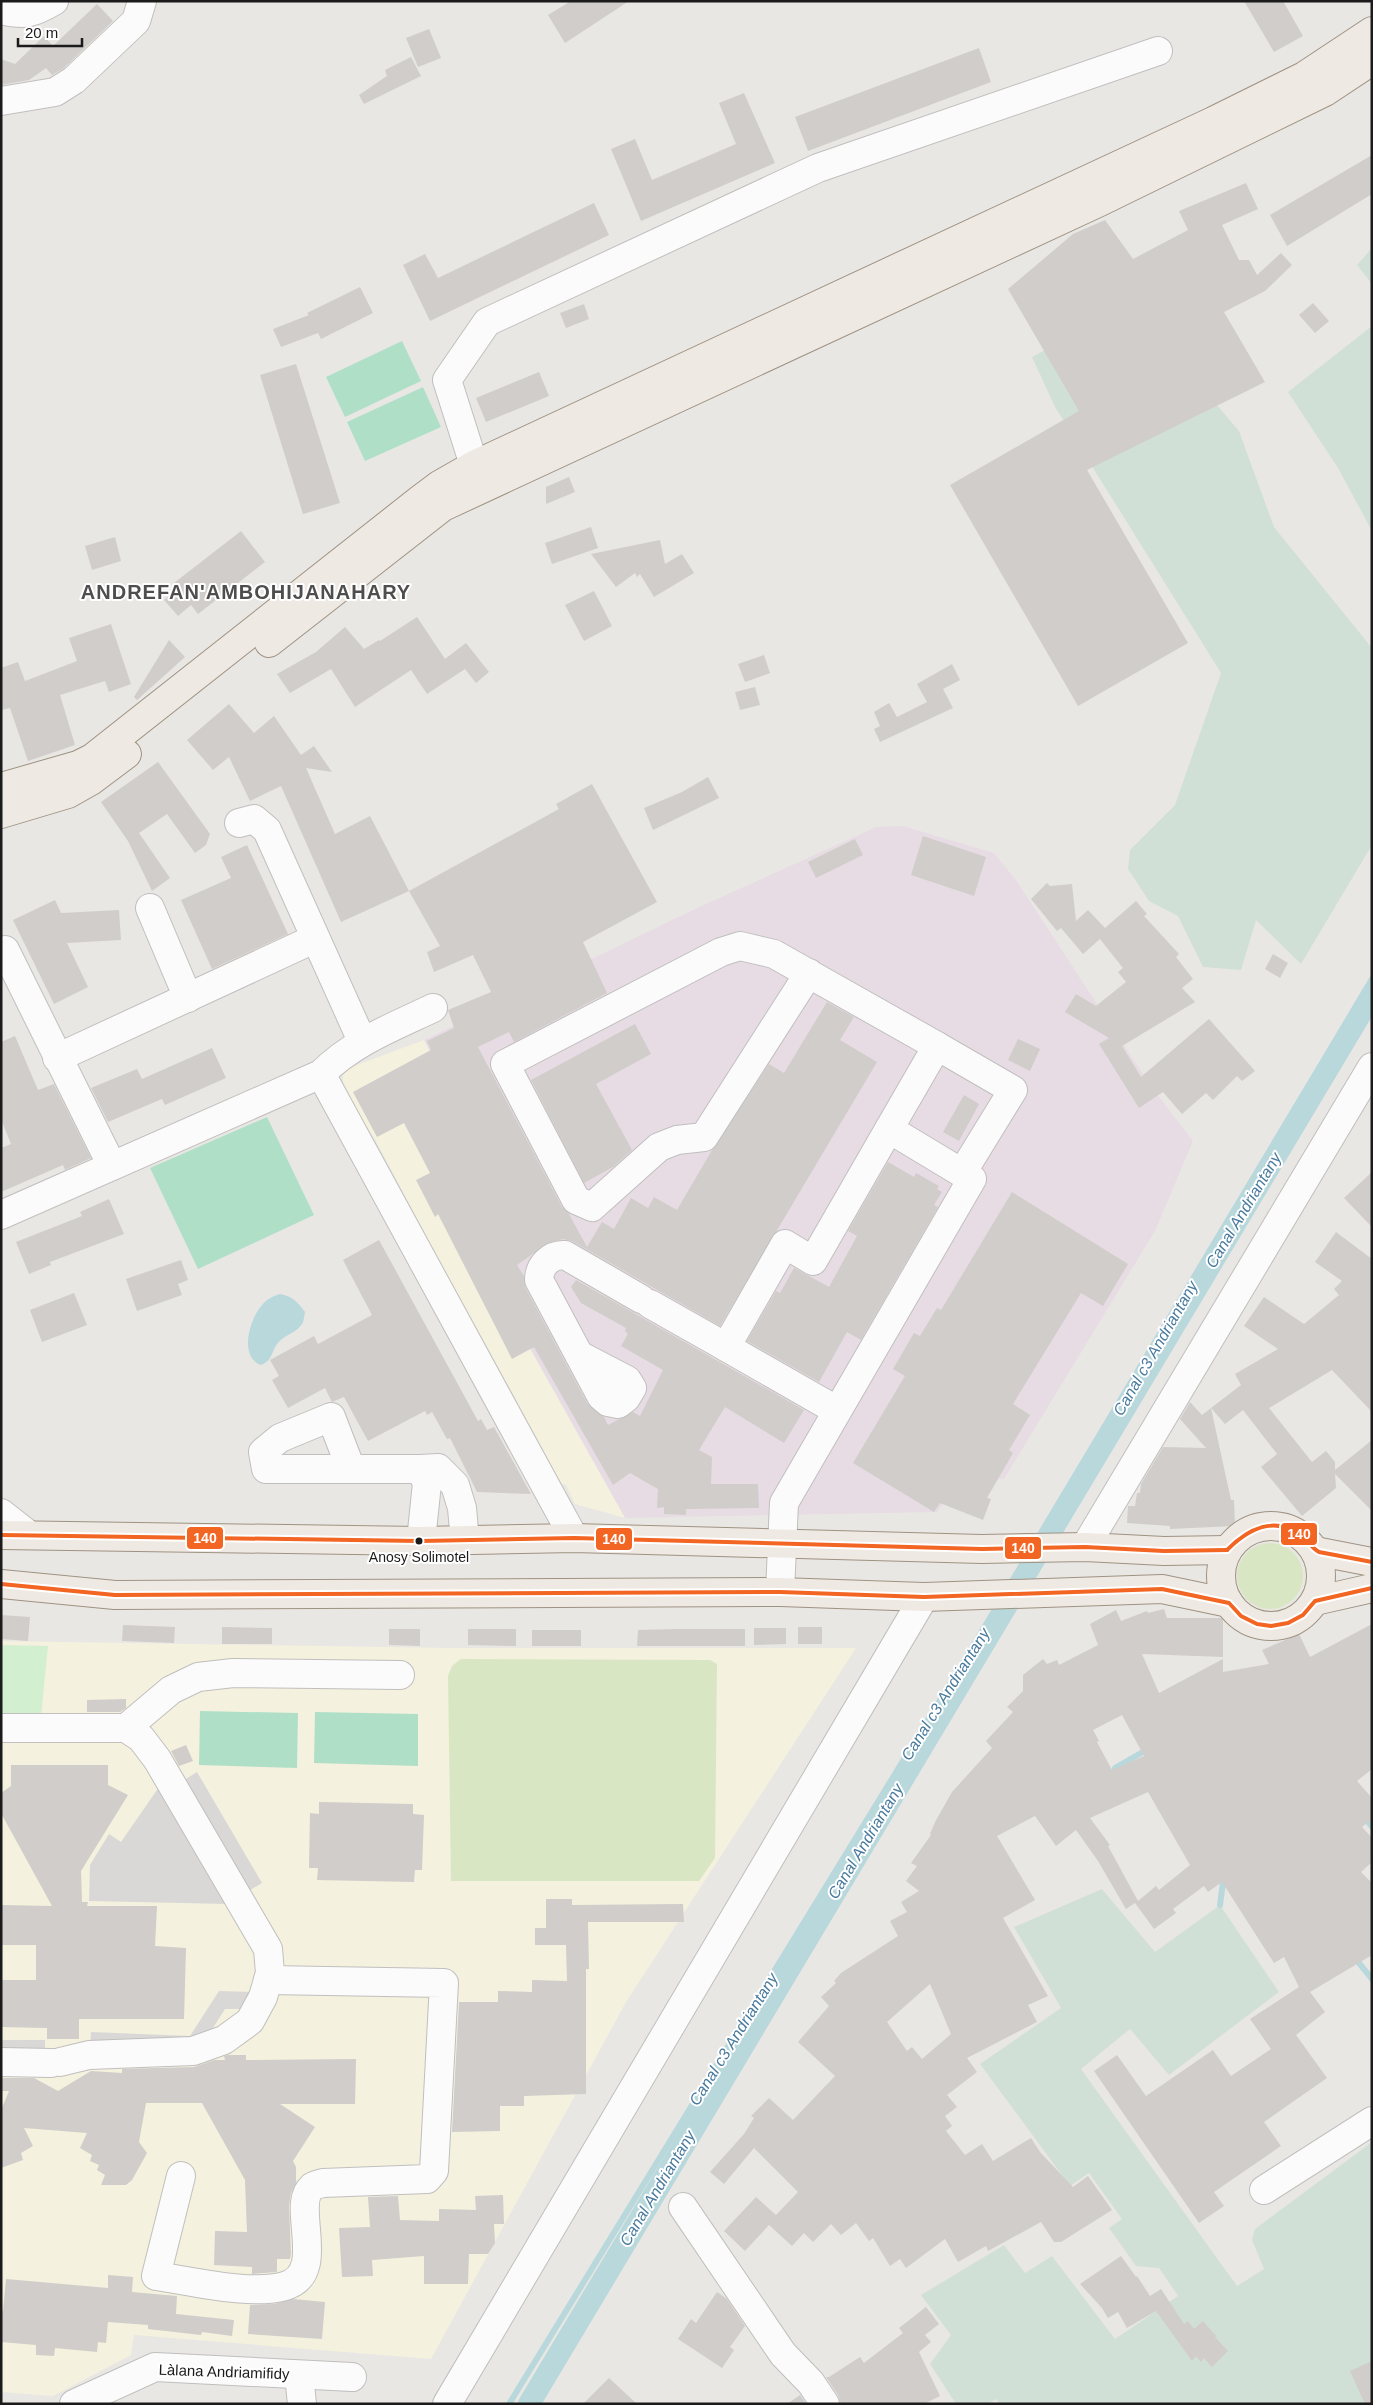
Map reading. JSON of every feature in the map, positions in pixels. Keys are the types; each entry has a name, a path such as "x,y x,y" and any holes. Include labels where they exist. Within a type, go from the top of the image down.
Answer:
{"main road":[{"path":"1,814 68,794 91,781 443,506 485,469 1214,121 1304,76 1372,31"},
{"path":"1,786 78,765 92,758 439,485 485,469 1100,202 1325,92 1372,61"},
{"path":"1271,1525 1289,1528 1304,1537 1315,1551 1322,1576 1315,1600 1303,1614 1288,1623 1270,1626 1257,1624 1241,1616 1229,1603 1224,1594 1221,1566 1227,1550 1243,1534 1259,1527 1271,1525"},
{"path":"1,1535 422,1541 574,1538 783,1542 982,1549 1085,1547 1164,1551 1227,1550"},
{"path":"1315,1551 1372,1562"},
{"path":"1,1584 115,1594 780,1592 924,1597 1048,1591 1162,1589 1229,1603"},
{"path":"1315,1600 1372,1588"}],"street":[{"path":"1,10 15,14 34,12 54,1"},
{"path":"1,101 55,92 74,80 136,21 142,1"},
{"path":"485,469 447,380 487,322 818,168 1158,51"},
{"path":"238,823 254,819 267,830 314,939 362,1041"},
{"path":"150,908 188,998"},
{"path":"57,1058 314,939"},
{"path":"808,973 704,1137 678,1140 659,1147 592,1207 576,1200 505,1064 721,952 740,946 774,954 808,973 937,1046 1013,1090 962,1173"},
{"path":"6,950 57,1058 112,1166"},
{"path":"1,1216 321,1074 340,1056 362,1041 433,1008"},
{"path":"726,1347 785,1244 813,1261 937,1046"},
{"path":"1085,1547 1372,1067"},
{"path":"321,1074 574,1538"},
{"path":"780,1592 784,1503 836,1410 972,1179 889,1129"},
{"path":"579,1355 539,1280 539,1270 543,1264 559,1255 565,1255 836,1410"},
{"path":"351,1469 438,1468 455,1485 462,1508 465,1541"},
{"path":"420,1469 427,1483 422,1541"},
{"path":"1,1513 29,1535"},
{"path":"447,2404 924,1597"},
{"path":"126,1728 172,1690 198,1677 233,1673 400,1675"},
{"path":"1,1728 126,1728 141,1738 157,1759 268,1950 270,1973 263,1997 250,2021 224,2040 193,2052 89,2054 56,2062 1,2062"},
{"path":"181,2176 156,2276 254,2290 286,2286 303,2273 307,2256 305,2198 312,2188 323,2183 427,2179 434,2171 444,1983 268,1980"},
{"path":"1264,2190 1372,2121"},
{"path":"683,2206 784,2354 810,2383 825,2404"},
{"name":"Làlana Andriamifidy","path":"74,2404 155,2367 352,2377"},
{"path":"299,2374 302,2404"}],"shaded area":[{"path":"1372,248 1372,284 1357,265"},
{"path":"1098,321 1175,356 1239,431 1274,527 1372,648 1372,845 1301,964 1256,920 1241,970 1203,967 1178,916 1149,901 1128,869 1130,850 1175,805 1221,673 1055,407 1032,357"},
{"path":"1372,326 1372,531 1338,468 1288,392"},
{"path":"903,826 994,853 1016,880 1150,1085 1193,1141 1155,1231 1004,1479 958,1482 937,1512 625,1518 488,1273 531,1248 424,1040 695,909 876,827"},
{"path":"424,1040 531,1249 488,1274 625,1518 575,1504 566,1485 556,1482 376,1141 343,1090 343,1075 349,1068"},
{"path":"1,1641 449,1648 856,1648 626,2002 431,2359 134,2335 131,2355 53,2396 1,2392"},
{"path":"197,1772 262,1883 245,1893 181,1782"},
{"path":"159,1787 227,1904 89,1901 90,1865 109,1834 121,1842"},
{"path":"1102,1889 1155,1952 1220,1905 1279,1992 1169,2075 1130,2029 1081,2069 1237,2286 1264,2269 1252,2240 1255,2229 1372,2142 1372,2404 999,2404 996,2399 988,2404 956,2404 930,2364 951,2335 921,2295 1004,2245 1025,2273 1052,2256 1115,2339 1178,2296 1159,2268 1136,2266 1109,2228 1122,2219 1089,2173 1070,2186 980,2064 1061,2008 1014,1927"},
{"path":"219,1991 253,1992 252,2009 225,2009 204,2042 90,2048 91,2032 190,2036"},
{"path":"1,2040 45,2040 45,2056 1,2055"}],"green space":[{"path":"402,341 421,381 345,417 326,377"},
{"path":"423,387 441,427 365,461 347,422"},
{"path":"267,1117 314,1215 198,1269 150,1168"},
{"path":"1264,1543 1276,1543 1288,1548 1298,1558 1303,1570 1301,1589 1288,1604 1276,1609 1264,1609 1252,1604 1242,1594 1237,1582 1237,1570 1242,1558 1252,1548"},
{"path":"1,1645 48,1646 41,1716 1,1716"},
{"path":"461,1659 710,1660 717,1664 715,1858 699,1881 451,1881 448,1676 452,1666"},
{"path":"200,1711 298,1713 297,1768 199,1765"},
{"path":"315,1712 418,1714 418,1766 314,1763"}],"water":[{"path":"280,1294 291,1298 300,1305 305,1312 303,1321 297,1330 277,1344 269,1359 261,1365 254,1361 250,1354 248,1336 258,1310 270,1298"}],"building":[{"path":"571,1 629,1 565,43 548,15"},
{"path":"1244,1 1283,1 1303,36 1274,52"},
{"path":"97,4 113,21 64,68 52,75 46,68 29,80 1,85 1,59 15,64 44,36 53,46"},
{"path":"429,29 441,58 418,67 406,38"},
{"path":"979,48 991,82 808,151 795,117"},
{"path":"411,57 421,76 364,104 359,95 387,76 385,70"},
{"path":"744,93 775,163 641,221 611,149 635,139 652,180 736,144 719,103"},
{"path":"1372,155 1372,194 1287,246 1270,215"},
{"path":"1246,183 1258,209 1222,225 1239,260 1249,260 1257,275 1281,253 1292,265 1265,291 1224,312 1265,382 1087,470 1188,643 1078,706 950,485 1079,411 1008,289 1073,234 1105,220 1133,259 1188,230 1179,211"},
{"path":"594,203 609,235 430,321 403,265 425,254 438,278"},
{"path":"360,287 373,313 321,339 318,333 281,347 273,329 309,315 307,313"},
{"path":"1313,303 1329,321 1315,333 1299,315"},
{"path":"584,304 589,319 566,328 560,313"},
{"path":"296,364 340,503 303,514 260,375"},
{"path":"539,372 549,396 486,422 476,398"},
{"path":"569,477 575,492 546,504 546,487"},
{"path":"591,527 598,548 552,564 545,543"},
{"path":"241,531 265,562 198,614 191,605 178,616 164,600 178,588 174,583"},
{"path":"115,537 121,561 92,570 85,546"},
{"path":"660,540 665,564 682,554 694,573 654,597 640,574 637,577 635,573 616,587 591,554"},
{"path":"594,591 612,626 584,641 565,605"},
{"path":"417,617 445,659 466,643 489,672 476,683 465,669 427,694 411,670 355,707 331,669 290,693 277,674 316,652 345,627 364,649"},
{"path":"111,624 131,684 109,692 105,681 60,695 75,745 28,761 10,708 1,710 1,668 18,662 25,681 77,661 69,638"},
{"path":"169,640 185,657 137,700 134,697"},
{"path":"764,655 770,673 745,682 738,664"},
{"path":"952,664 960,680 943,689 953,708 880,742 874,729 880,726 874,712 889,703 897,717 927,702 917,684"},
{"path":"755,687 760,705 740,710 735,692"},
{"path":"229,704 254,733 274,716 301,755 314,746 332,772 306,768 335,834 370,816 409,891 341,922 281,786 250,801 229,757 213,770 187,740"},
{"path":"158,762 210,834 206,845 195,853 167,814 139,833 170,878 152,891 128,841 101,802"},
{"path":"708,777 719,798 653,830 644,808 682,792"},
{"path":"592,784 657,902 583,942 607,993 514,1042 509,1032 478,1047 562,1207 569,1214 587,1247 602,1222 614,1229 631,1198 648,1208 654,1197 677,1210 712,1150 769,1064 784,1073 827,1002 854,1017 840,1040 877,1062 720,1326 572,1241 563,1239 548,1243 517,1265 524,1276 525,1287 587,1403 604,1417 608,1425 633,1412 640,1416 663,1370 621,1346 628,1334 625,1331 626,1328 581,1303 571,1287 576,1280 804,1410 784,1443 725,1407 699,1450 712,1457 711,1484 758,1484 759,1508 686,1509 686,1515 664,1514 664,1507 657,1508 658,1489 630,1473 613,1485 534,1347 512,1359 438,1214 435,1217 416,1180 430,1173 404,1123 377,1137 353,1092 431,1050 427,1041 454,1028 448,1010 491,992 473,955 434,972 427,952 440,946 409,891 559,809 556,804"},
{"path":"923,836 986,857 974,896 911,875"},
{"path":"855,839 863,855 816,878 808,862"},
{"path":"247,845 288,934 212,969 181,900 231,878 221,857"},
{"path":"1047,883 1050,886 1072,884 1076,921 1088,910 1105,928 1136,901 1147,914 1144,916 1179,954 1176,957 1193,979 1182,988 1195,1002 1122,1046 1141,1077 1209,1019 1255,1071 1242,1081 1237,1076 1213,1100 1206,1093 1182,1114 1163,1092 1139,1108 1099,1044 1109,1038 1065,1012 1076,994 1096,1006 1126,982 1118,972 1123,968 1100,939 1083,954 1061,928 1057,931 1031,899"},
{"path":"55,900 61,913 119,910 121,940 67,943 88,987 54,1004 13,920"},
{"path":"1273,954 1288,963 1280,978 1265,969"},
{"path":"635,1024 651,1054 596,1084 632,1150 613,1167 584,1183 531,1080"},
{"path":"15,1036 38,1090 54,1084 91,1158 65,1170 63,1165 1,1192 1,1148 11,1144 1,1119 1,1042"},
{"path":"1018,1039 1040,1049 1030,1071 1008,1060"},
{"path":"212,1048 226,1078 165,1105 162,1099 108,1122 91,1088 137,1069 142,1079"},
{"path":"964,1095 979,1104 959,1141 943,1132"},
{"path":"888,1162 914,1177 916,1173 939,1186 937,1189 942,1192 934,1205 938,1207 861,1340 847,1332 819,1382 747,1341 776,1291 780,1293 794,1268 829,1287 857,1236 848,1231"},
{"path":"1372,1172 1372,1227 1344,1198"},
{"path":"1012,1192 1128,1264 1103,1306 1081,1293 1013,1404 1030,1415 1009,1450 1013,1453 987,1498 991,1499 983,1520 940,1503 934,1512 853,1463 905,1376 893,1369 914,1333 920,1336 937,1308 941,1310"},
{"path":"109,1199 124,1234 50,1262 51,1265 29,1274 16,1242 82,1216 80,1212"},
{"path":"1336,1232 1372,1259 1372,1412 1332,1370 1269,1408 1312,1462 1326,1451 1335,1462 1335,1470 1372,1440 1372,1511 1335,1474 1336,1488 1302,1516 1261,1467 1277,1454 1243,1410 1225,1424 1211,1408 1241,1385 1235,1374 1278,1349 1244,1326 1264,1297 1304,1324 1339,1295 1334,1289 1342,1281 1315,1262"},
{"path":"379,1240 478,1421 481,1419 487,1430 494,1427 531,1494 477,1492 450,1438 447,1439 432,1412 427,1415 425,1411 368,1441 344,1397 332,1402 325,1388 288,1408 272,1380 279,1376 270,1360 314,1336 318,1344 372,1315 343,1260"},
{"path":"181,1260 188,1280 178,1284 182,1295 137,1311 126,1279"},
{"path":"74,1293 87,1325 42,1342 30,1310"},
{"path":"1190,1402 1202,1415 1211,1408 1231,1500 1234,1500 1235,1526 1170,1529 1170,1526 1127,1523 1128,1506 1135,1506 1141,1484 1163,1447 1206,1448 1180,1419"},
{"path":"1164,1609 1167,1618 1223,1618 1223,1657 1142,1654 1159,1693 1223,1659 1223,1672 1269,1664 1262,1650 1299,1634 1310,1657 1372,1624 1372,1769 1357,1781 1372,1798 1372,1819 1362,1827 1372,1838 1372,1862 1361,1872 1372,1883 1372,1955 1310,1992 1325,2012 1296,2035 1327,2078 1264,2122 1281,2146 1214,2192 1224,2206 1199,2223 1094,2071 1117,2055 1146,2096 1213,2050 1231,2076 1271,2049 1250,2019 1299,1987 1284,1957 1274,1963 1222,1882 1208,1892 1204,1886 1173,1909 1176,1913 1154,1929 1135,1903 1126,1909 1098,1861 1076,1830 1056,1846 1035,1816 997,1836 1035,1900 1003,1918 1048,1996 1028,2005 1037,2022 967,2058 977,2072 947,2095 957,2107 945,2116 952,2126 946,2131 965,2155 982,2144 993,2161 1031,2138 1040,2152 1073,2187 1088,2176 1112,2210 1061,2242 1054,2242 1041,2222 988,2251 986,2246 958,2262 945,2239 906,2268 900,2259 890,2266 873,2238 869,2241 856,2223 841,2235 831,2224 813,2242 804,2233 792,2246 769,2225 745,2251 724,2231 756,2197 776,2215 798,2192 754,2148 724,2184 710,2172 744,2134 754,2118 751,2116 769,2098 793,2120 835,2076 798,2042 829,2006 821,1997 836,1983 834,1981 841,1973 898,1936 890,1921 907,1912 901,1902 919,1891 906,1881 917,1866 911,1863 931,1835 935,1822 952,1792 992,1748 986,1741 1013,1712 1007,1707 1023,1691 1023,1675 1043,1659 1047,1664 1057,1660 1059,1665 1098,1645 1090,1624 1116,1610 1121,1621 1147,1611 1148,1613","holes":["1122,1715 1144,1756 1112,1770 1097,1742 1099,1741 1093,1730","1148,1792 1190,1865 1159,1890 1156,1886 1138,1901 1108,1846 1110,1845 1090,1818","930,1984 951,2034 922,2059 912,2047 907,2051 887,2022"]},
{"path":"1,1615 30,1617 28,1641 1,1639"},
{"path":"123,1625 175,1627 174,1643 122,1641"},
{"path":"222,1627 272,1628 272,1644 222,1644"},
{"path":"798,1627 822,1627 822,1644 798,1644"},
{"path":"754,1628 786,1628 786,1644 754,1645"},
{"path":"389,1629 420,1629 420,1646 389,1645"},
{"path":"468,1629 516,1629 516,1646 468,1645"},
{"path":"745,1629 745,1646 637,1646 638,1630"},
{"path":"532,1630 581,1630 581,1646 532,1646"},
{"path":"126,1699 126,1708 120,1712 87,1712 87,1700"},
{"path":"186,1745 193,1761 179,1766 171,1751"},
{"path":"11,1765 108,1765 108,1785 128,1795 81,1871 82,1902 88,1902 87,1906 157,1906 155,1946 186,1948 184,2019 79,2019 79,2039 47,2039 47,2028 1,2027 1,1980 36,1980 36,1945 1,1945 1,1905 52,1906 1,1813 1,1793 11,1786"},
{"path":"319,1802 413,1804 413,1814 424,1815 422,1870 415,1870 414,1882 317,1880 318,1868 309,1868 310,1813 319,1814"},
{"path":"546,1899 572,1899 572,1905 683,1904 684,1922 588,1922 589,1969 586,1969 586,2094 524,2096 524,2106 500,2106 500,2131 452,2132 459,2002 498,2002 498,1991 532,1992 532,1980 567,1981 566,1945 535,1945 535,1928 546,1928"},
{"path":"246,2055 246,2060 356,2059 355,2104 280,2104 315,2127 293,2161 296,2167 296,2183 291,2193 289,2206 291,2253 290,2259 277,2259 277,2272 252,2274 252,2267 214,2265 215,2231 247,2232 245,2180 202,2103 146,2103 139,2142 147,2153 132,2180 126,2185 101,2185 105,2175 97,2170 99,2165 90,2161 92,2155 80,2148 87,2133 24,2128 33,2146 21,2153 23,2160 1,2168 1,2110 9,2091 1,2091 1,2078 34,2078 58,2091 91,2071 122,2073 122,2069 194,2067 214,2060 225,2060 224,2056"},
{"path":"503,2195 504,2224 494,2224 495,2243 488,2254 469,2254 468,2284 424,2284 424,2256 372,2260 373,2276 342,2277 339,2228 370,2227 368,2197 398,2196 400,2220 439,2221 439,2209 476,2210 475,2196"},
{"path":"1121,2256 1150,2296 1161,2289 1184,2324 1188,2321 1194,2329 1203,2321 1216,2336 1228,2351 1212,2367 1204,2358 1201,2362 1196,2356 1192,2361 1156,2311 1127,2328 1118,2312 1108,2318 1102,2308 1080,2284"},
{"path":"108,2275 133,2277 132,2292 177,2296 176,2314 234,2320 232,2336 202,2332 201,2335 148,2329 148,2325 108,2322 106,2343 98,2342 97,2352 55,2348 54,2356 36,2355 36,2345 1,2342 1,2311 3,2311 6,2279 108,2288"},
{"path":"717,2292 727,2299 745,2326 730,2347 734,2350 722,2368 678,2339 691,2319 696,2323"},
{"path":"293,2299 325,2302 322,2339 248,2334 250,2305 274,2304"},
{"path":"926,2307 939,2324 925,2335 931,2342 919,2352 940,2396 924,2404 841,2404 838,2395 826,2377 829,2377 860,2357 864,2363 903,2333 899,2328"},
{"path":"1372,2361 1372,2404 1365,2404 1350,2371"},
{"path":"609,2378 637,2404 583,2404"},
{"path":"800,2395 806,2404 787,2404"}],"waterway":[{"name":"Canal c3 Andriantany","path":"1038,1542 1116,1415 1372,979"},
{"name":"Canal Andriantany","path":"529,2404 1372,995"},
{"name":"Canal c3 Andriantany","path":"1010,1586 1029,1556"},
{"name":"Canal c3 Andriantany","path":"509,2404 1001,1601"},
{"path":"1113,1775 1115,1768 1148,1749"},
{"path":"1364,1817 1372,1827"},
{"path":"1220,1876 1223,1882 1220,1905"},
{"path":"1355,1958 1372,1979"}],"transit line":[{"name":"140","path":"1227,1550 1244,1536 1262,1527 1282,1526 1302,1536 1319,1552 1372,1562"},
{"name":"140","path":"1,1535 420,1541 574,1538 982,1549 1085,1547 1164,1551 1227,1550"},
{"name":"140","path":"1,1584 115,1595 780,1592 924,1597 1162,1589 1229,1603 1241,1616 1257,1624 1271,1626 1288,1623 1303,1615 1315,1601 1372,1588"}],"place":[{"name":"Anosy Solimotel","path":"419,1541"}],"district":[{"name":"ANDREFAN'AMBOHIJANAHARY","path":"246,592"}]}
